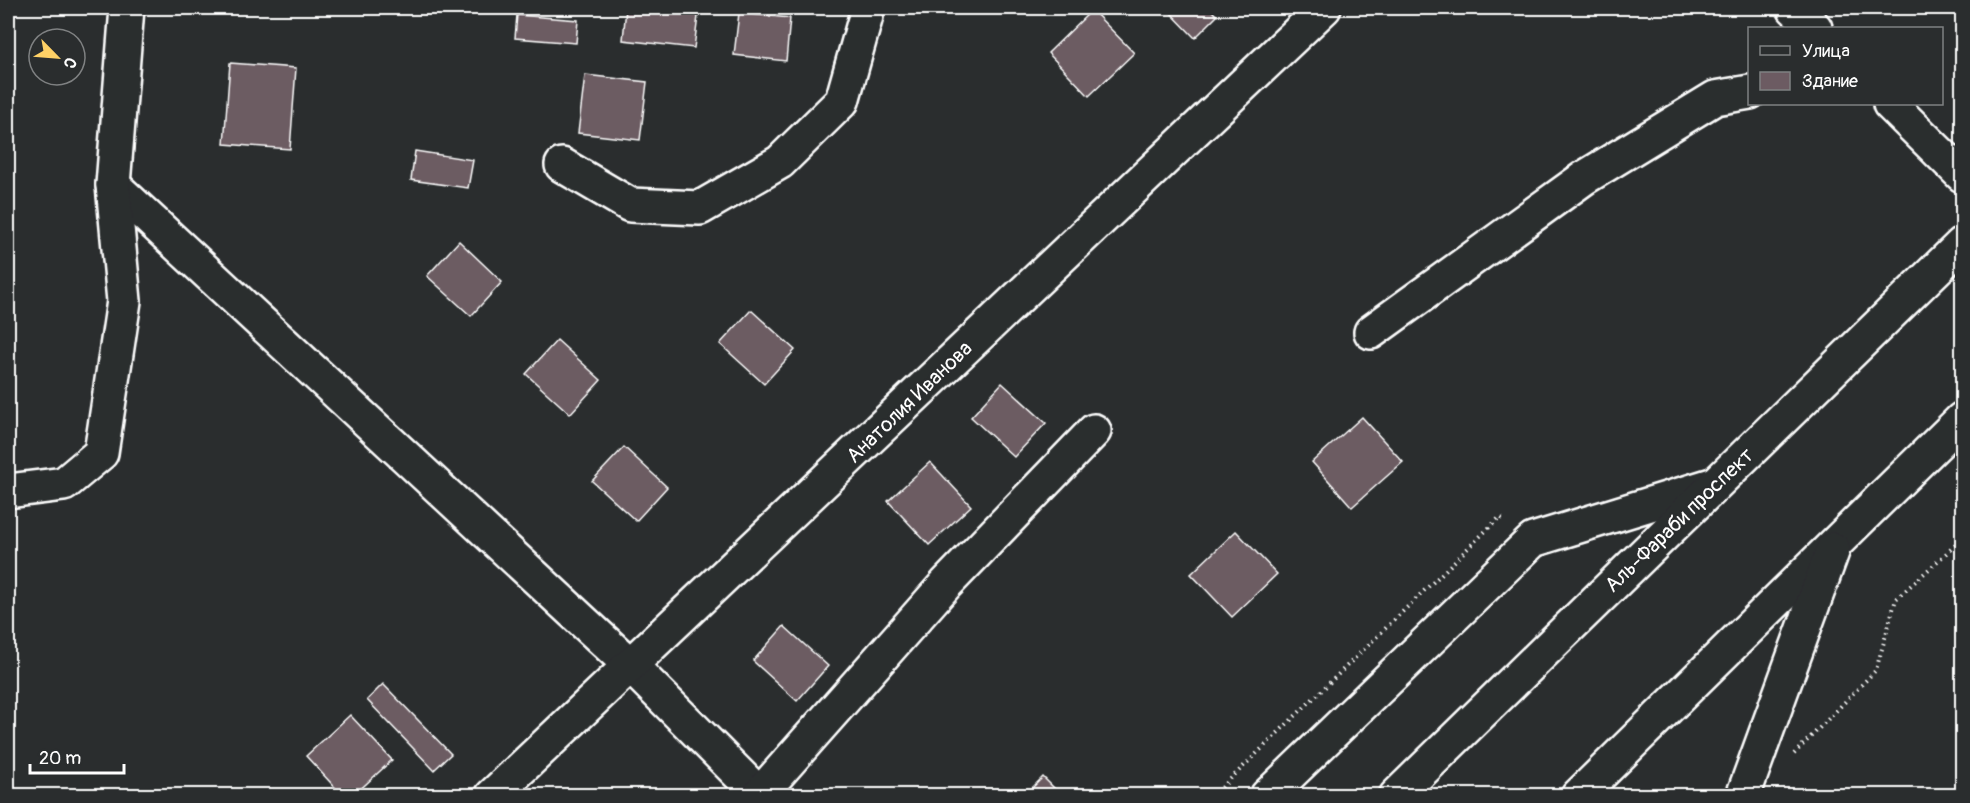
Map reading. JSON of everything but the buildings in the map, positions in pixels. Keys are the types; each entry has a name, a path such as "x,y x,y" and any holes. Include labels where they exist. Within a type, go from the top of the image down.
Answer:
{"street":[{"path":"8,491 64,484 101,453 124,301 113,185 127,8"},
{"path":"562,165 630,205 700,208 780,162 842,101 866,16 866,8"},
{"name":"Анатолия Иванова","path":"492,795 631,666 1324,8"},
{"path":"1794,8 1814,27"},
{"path":"1371,332 1584,178 1714,98 1748,92"},
{"path":"1891,105 1962,175"},
{"path":"113,185 631,666 760,795 946,584 1094,431"},
{"name":"Аль-Фараби проспект","path":"1396,795 1962,244"},
{"path":"1578,795 1962,419"},
{"path":"1267,795 1533,540 1716,484"},
{"path":"1743,795 1836,542"}],"path":[{"path":"1213,795 1500,517 1533,540"},
{"path":"1786,762 1876,670 1896,599 1962,539"}]}
